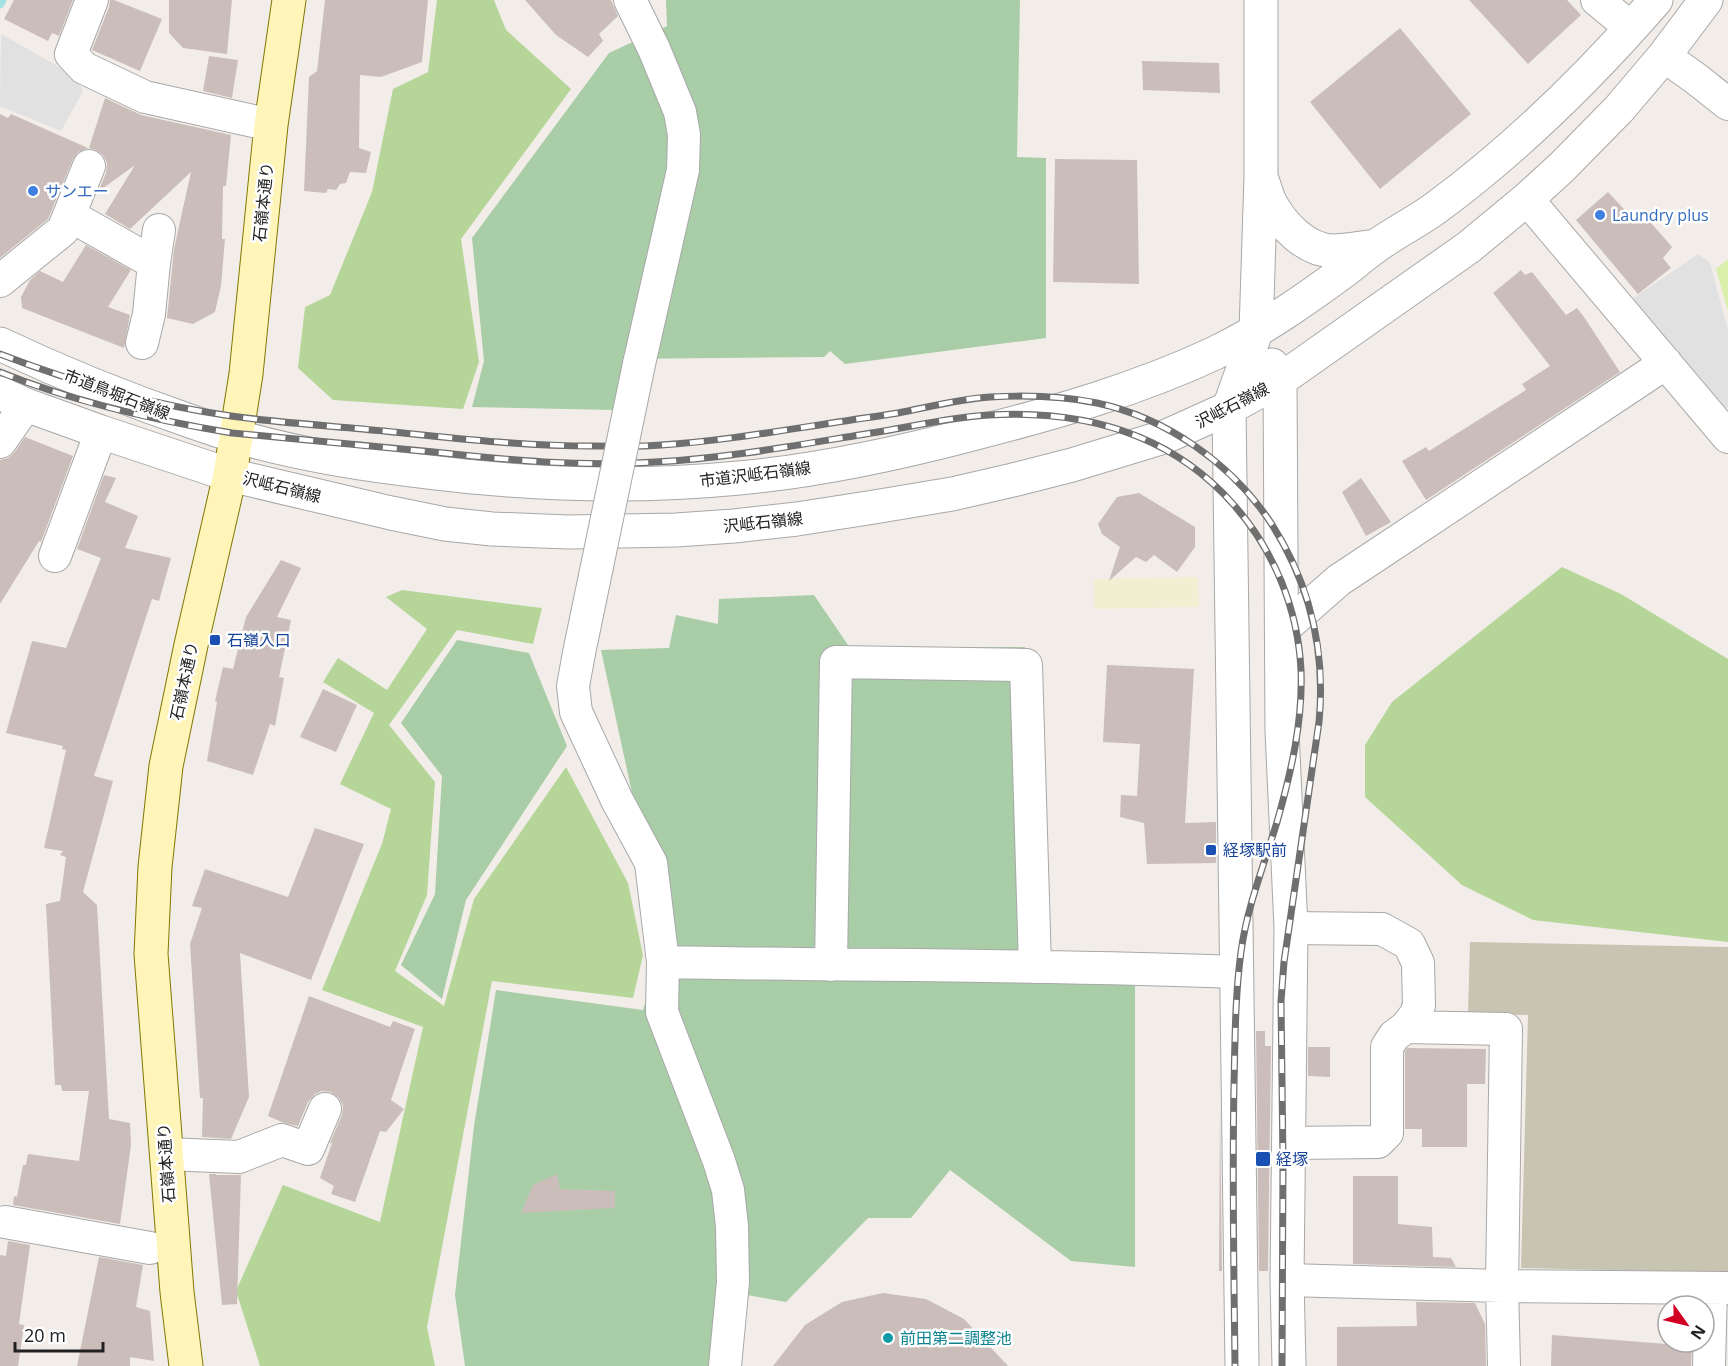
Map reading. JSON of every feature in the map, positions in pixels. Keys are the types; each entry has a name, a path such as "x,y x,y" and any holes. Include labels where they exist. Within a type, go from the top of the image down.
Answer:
{"main road":[{"name":"石嶺本通り","path":"186,1366 177,1292 151,954 154,867 166,766 237,437 246,374 271,125 289,0"}],"street":[{"path":"92,0 71,54 84,68 145,97 271,125"},
{"path":"630,0 654,49 680,112 684,135 683,170 639,364 573,686 576,712 617,800 651,863 663,962 662,1012 728,1190 732,1226 733,1282 725,1366"},
{"path":"1242,1366 1229,408 1256,332 1261,176 1261,0"},
{"path":"1597,0 1631,28"},
{"name":"市道沢岻石嶺線","path":"237,437 299,452 388,468 458,476 527,482 596,484 685,482 742,478 856,461 1035,418 1164,375 1256,332 1376,246 1434,210 1491,164 1547,115 1656,0"},
{"name":"沢岻石嶺線","path":"230,475 445,524 492,529 568,532 699,529 797,519 972,489 1072,465 1167,436 1229,408 1280,380 1460,253 1527,200 1599,130 1664,56 1706,0"},
{"path":"1664,56 1728,104"},
{"path":"0,281 63,230 89,166"},
{"path":"1261,176 1269,200 1279,217 1290,230 1308,243 1332,251 1376,246"},
{"path":"1527,200 1728,438"},
{"path":"69,215 154,263"},
{"path":"142,343 159,230"},
{"path":"1256,332 1280,380 1282,731 1292,928 1288,1366"},
{"name":"市道鳥堀石嶺線","path":"0,344 56,371 237,437"},
{"path":"1282,630 1339,580 1666,363"},
{"path":"0,442 13,399 101,432 230,475"},
{"path":"55,556 101,432"},
{"path":"831,965 836,662 1026,665 1035,967"},
{"path":"1289,1143 1378,1142 1387,1132 1387,1047 1394,1036 1406,1027 1416,1014 1419,1005 1418,963 1408,944 1382,929 1292,928"},
{"path":"663,962 1237,972"},
{"path":"1406,1027 1506,1029 1502,1286 1504,1366"},
{"path":"166,1154 239,1157 282,1140 308,1149 325,1109"},
{"path":"5,1222 150,1248"},
{"path":"1287,1280 1502,1286 1720,1288 1709,1366"}],"shaded area":[{"path":"1,34 75,76 83,91 61,131 0,106"},
{"path":"1698,254 1710,263 1728,330 1728,407 1725,410 1679,353 1631,300"},
{"path":"1198,577 1199,607 1094,609 1094,579"},
{"path":"1470,942 1728,947 1728,1273 1521,1268 1528,1015 1468,1013"}],"green space":[{"path":"437,0 494,0 506,30 571,89 461,239 479,362 463,409 333,400 298,368 305,307 330,295 372,192 393,89 428,72"},
{"path":"666,0 1020,0 1017,157 1046,158 1046,338 845,364 830,351 824,357 624,359 613,410 472,407 484,361 472,238 609,53 667,26"},
{"path":"1728,259 1728,311 1716,269"},
{"path":"1562,567 1621,594 1728,659 1728,942 1533,920 1462,885 1365,797 1365,745 1392,702"},
{"path":"402,590 542,608 533,644 457,630 389,725 435,782 427,895 395,971 444,1006 474,899 566,767 628,883 643,955 633,998 492,981 427,1327 435,1366 260,1366 236,1291 283,1185 380,1222 423,1027 322,990 382,844 391,809 340,784 374,713 323,682 338,658 387,690 427,629 386,597"},
{"path":"814,595 850,648 1025,647 1024,976 1135,977 1135,1267 1071,1261 950,1170 911,1218 868,1218 786,1302 741,1294 732,1366 465,1366 455,1295 474,1126 496,990 643,1010 664,940 601,650 669,648 676,615 718,624 719,599"},
{"path":"457,640 529,653 567,746 466,900 442,999 401,965 435,894 442,776 401,723"}],"building":[{"path":"14,0 73,0 59,36 52,33 48,41 4,19"},
{"path":"110,0 162,19 140,71 92,50"},
{"path":"169,0 232,0 227,54 183,48 169,33"},
{"path":"325,0 428,0 422,62 381,77 360,75 359,148 371,152 366,173 350,172 346,183 340,184 336,190 328,189 326,193 304,191 309,77 317,71"},
{"path":"525,0 611,0 618,16 599,34 603,41 588,57 556,35"},
{"path":"1469,0 1567,0 1581,15 1528,64"},
{"path":"1400,28 1471,114 1380,189 1310,102"},
{"path":"209,56 238,60 232,98 203,91"},
{"path":"1142,61 1219,63 1220,93 1143,90"},
{"path":"105,98 141,115 231,135 226,186 223,186 222,239 225,239 221,286 215,312 193,324 167,318 174,249 191,172 130,229 105,214 135,165 98,192 106,173 107,163 103,155 89,148"},
{"name":"サンエー","path":"0,114 8,118 11,114 88,148 78,152 73,159 48,219 0,258"},
{"path":"1055,159 1137,160 1139,284 1053,282"},
{"path":"1608,192 1636,222 1645,216 1672,247 1663,258 1671,268 1638,294 1576,220"},
{"path":"86,245 131,270 108,307 130,315 124,348 22,308 21,297 30,280 40,271 63,282"},
{"path":"1521,270 1525,275 1532,272 1566,315 1577,308 1620,372 1426,500 1402,461 1426,447 1429,451 1526,390 1522,384 1550,366 1493,293"},
{"path":"25,437 73,456 41,542 39,541 0,604 0,460 14,453"},
{"path":"104,475 116,478 105,502 138,516 125,548 171,558 159,601 152,599 94,776 113,781 83,892 97,905 109,1119 130,1123 131,1145 120,1224 13,1205 28,1154 79,1161 89,1091 62,1091 61,1085 55,1085 46,904 60,901 66,857 60,855 63,851 44,848 66,750 62,749 63,746 6,733 32,641 66,648 101,558 77,549"},
{"path":"1361,478 1391,522 1366,536 1342,492"},
{"path":"1139,493 1195,527 1195,547 1177,572 1154,555 1146,562 1136,557 1109,581 1120,547 1102,534 1098,524 1117,497"},
{"path":"281,560 301,568 277,617 291,620 279,677 284,678 275,726 270,724 253,775 207,761 217,702 215,701 223,667 233,669 246,617"},
{"path":"1107,665 1194,669 1185,823 1216,822 1216,863 1147,864 1144,823 1120,817 1121,795 1137,796 1140,744 1103,742"},
{"path":"323,689 357,705 336,752 300,737"},
{"path":"315,828 364,844 311,980 240,953 249,1097 231,1139 202,1137 203,1098 200,1098 190,944 202,908 192,906 205,869 288,897"},
{"path":"309,996 390,1027 393,1021 415,1029 391,1100 404,1109 386,1132 380,1131 355,1202 331,1194 334,1186 320,1178 332,1143 330,1143 342,1115 343,1106 339,1098 331,1092 322,1091 315,1094 308,1102 298,1126 268,1116"},
{"path":"1256,1031 1265,1031 1265,1046 1271,1046 1268,1271 1259,1271"},
{"path":"1308,1047 1330,1047 1330,1077 1308,1076"},
{"path":"1407,1048 1486,1049 1485,1084 1467,1084 1467,1147 1422,1147 1422,1129 1405,1129 1405,1052"},
{"path":"1220,1108 1222,1271 1219,1271"},
{"path":"209,1174 241,1175 237,1304 222,1305"},
{"path":"557,1174 560,1189 615,1191 615,1208 521,1213 533,1185"},
{"path":"1353,1176 1398,1176 1398,1224 1432,1227 1433,1257 1451,1258 1456,1267 1353,1264"},
{"path":"8,1241 30,1245 19,1324 24,1325 18,1366 0,1366 0,1255 6,1256"},
{"path":"99,1257 143,1265 136,1307 150,1311 154,1361 130,1357 130,1366 77,1366"},
{"name":"前田第二調整池","path":"883,1293 926,1299 964,1319 1008,1366 773,1366 805,1325 842,1302"},
{"path":"1416,1302 1475,1303 1485,1324 1486,1366 1337,1366 1337,1327 1417,1326"},
{"path":"1552,1335 1656,1343 1656,1354 1692,1354 1691,1366 1551,1366"}],"waterway":[{"path":"0,4 2,0"}],"railway":[{"path":"0,354 56,374 173,406 288,423 488,441 566,446 652,446 753,435 885,415 955,401 1017,396 1057,397 1097,403 1123,410 1173,432 1196,446 1237,481 1271,523 1285,546 1296,570 1312,618 1320,669 1319,722 1284,962 1281,1001 1282,1366"},
{"path":"0,372 28,383 114,409 232,433 544,462 627,463 684,460 770,450 950,419 1024,414 1090,422 1122,431 1152,443 1181,459 1208,479 1248,522 1272,561 1295,625 1301,670 1298,728 1291,766 1277,822 1247,919 1239,969 1233,1121 1235,1366"}],"place":[{"name":"サンエー","path":"33,191"},
{"name":"Laundry plus","path":"1600,215"},
{"name":"石嶺入口","path":"215,640"},
{"name":"経塚駅前","path":"1211,850"},
{"name":"経塚","path":"1263,1159"},
{"name":"前田第二調整池","path":"888,1338"}]}
